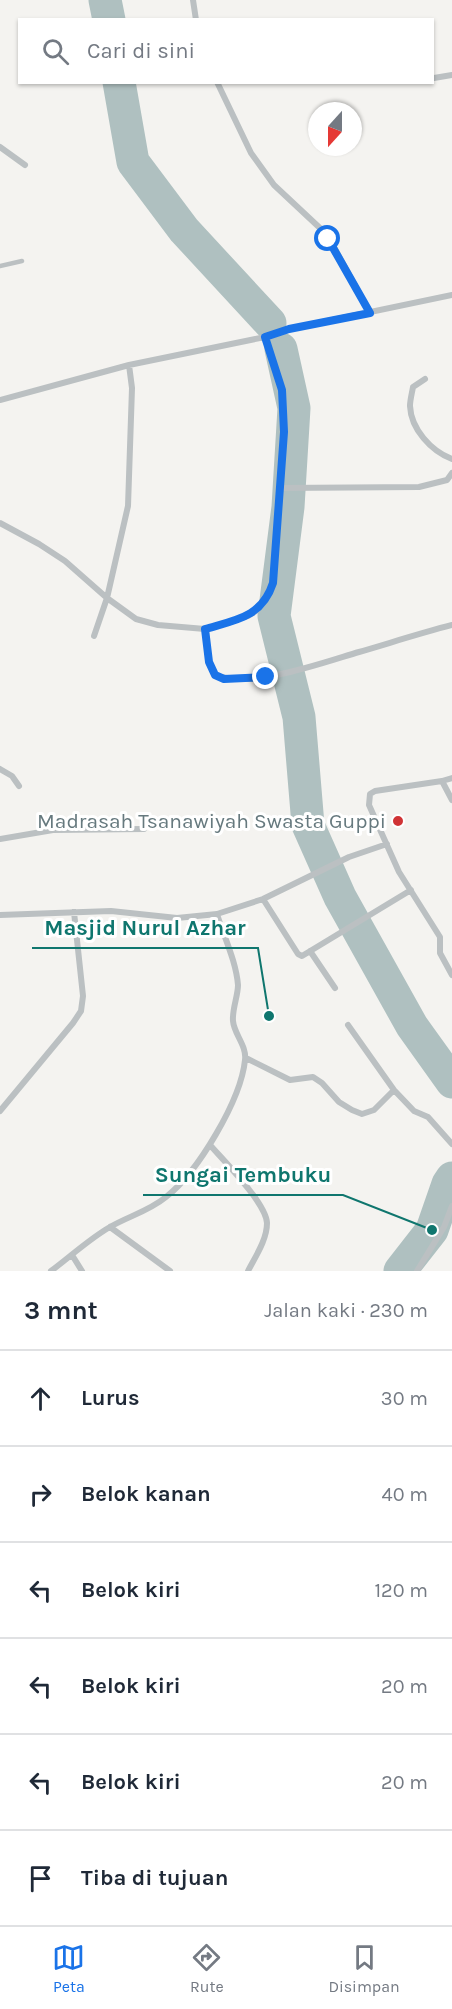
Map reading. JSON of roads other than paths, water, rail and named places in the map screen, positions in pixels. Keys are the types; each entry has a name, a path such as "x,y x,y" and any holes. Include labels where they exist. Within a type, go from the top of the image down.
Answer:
{"street":[{"path":"193,0 196,18"},
{"path":"434,78 452,75"},
{"path":"218,84 251,153 274,185 321,229 335,249 370,313"},
{"path":"0,147 25,165"},
{"path":"0,400 129,365 452,295"},
{"path":"0,523 65,561 107,598 136,619 158,625 205,629 248,616 256,611 270,592 273,583 282,488 284,432 282,390 265,337"},
{"path":"94,636 107,598 128,506 132,388 129,365"},
{"path":"425,379 413,387 410,406 416,427 428,444 452,459"},
{"path":"282,488 418,488 447,480 452,473"},
{"path":"205,629 209,662 215,675 224,679 266,677 452,625"},
{"path":"0,770 12,776 19,786"},
{"path":"452,778 375,791 370,794 369,805 399,872 440,937 440,953 452,975"},
{"path":"442,781 452,800"},
{"path":"0,839 53,830 144,829"},
{"path":"0,915 111,911 177,918 217,914 263,899 349,856 387,844"},
{"path":"263,899 298,954 302,956 411,890"},
{"path":"0,1111 81,1011 83,996 74,912"},
{"path":"51,1271 110,1227 148,1210 167,1196 210,1145 221,1128 246,1058 233,1021 238,986 235,968 217,914"},
{"path":"310,951 335,988"},
{"path":"348,1026 394,1090 414,1111 428,1117 452,1144"},
{"path":"246,1058 290,1080 313,1077 322,1083 339,1102 362,1114 374,1110 394,1090"},
{"path":"210,1145 254,1196 265,1213 267,1224 264,1238 248,1271"},
{"path":"417,1271 444,1227 452,1206"},
{"path":"110,1227 170,1271"},
{"path":"72,1255 82,1271"}],"lane":[{"path":"0,266 22,261"}],"waterway":[{"path":"105,0 109,18"},
{"path":"119,84 133,162 184,230 270,323"},
{"path":"281,349 294,408 288,507 274,616 299,717 308,825 340,897 412,1026 452,1082"},
{"path":"400,1271 432,1230 452,1178"}],"place":[{"name":"Madrasah Tsanawiyah Swasta Guppi","path":"398,821"},
{"name":"Masjid Nurul Azhar","path":"269,1016"},
{"name":"Sungai Tembuku","path":"432,1230"}]}
